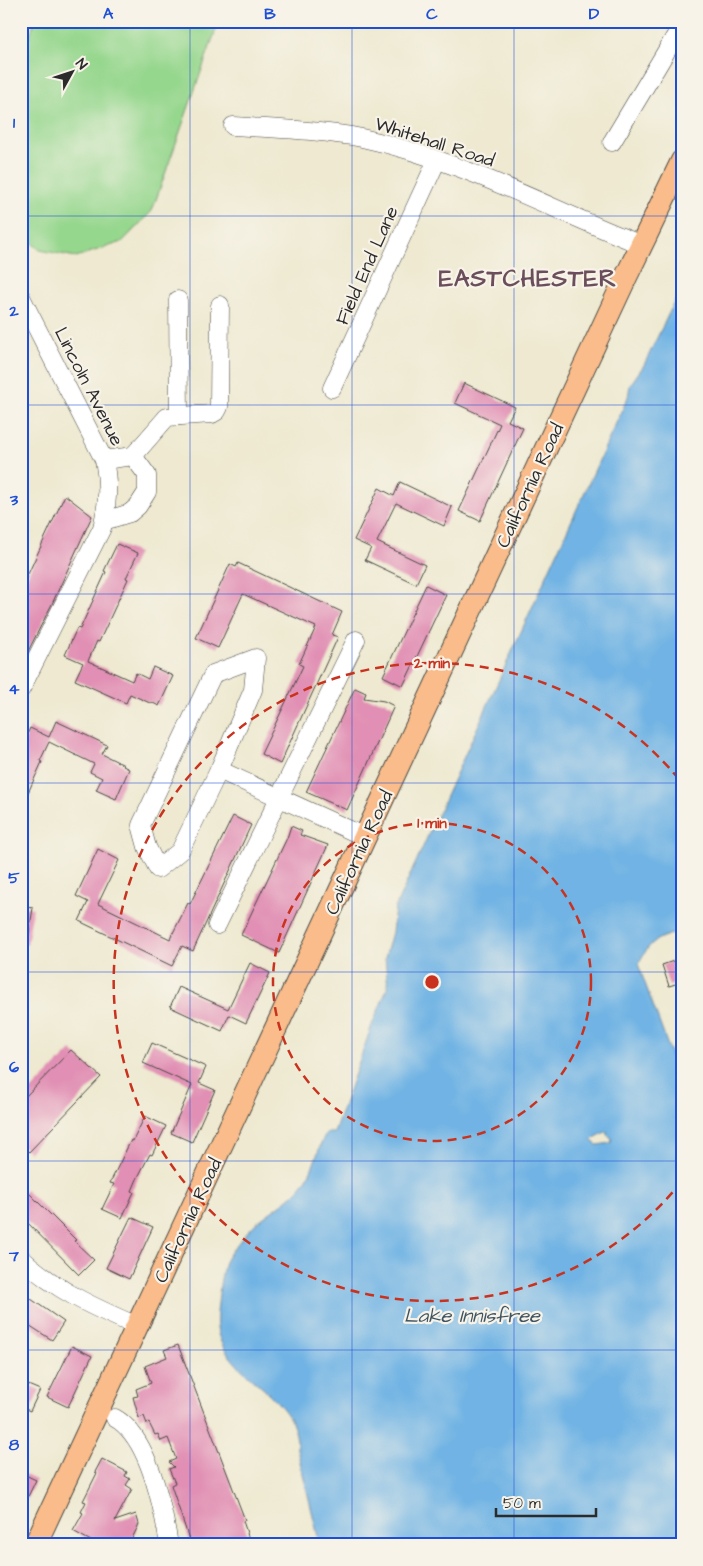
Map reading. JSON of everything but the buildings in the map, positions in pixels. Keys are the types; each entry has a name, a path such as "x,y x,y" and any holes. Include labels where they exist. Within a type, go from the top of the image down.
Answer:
{"main road":[{"name":"California Road","path":"35,1545 625,279 682,161"}],"street":[{"path":"612,142 682,25"},
{"name":"Whitehall Road","path":"233,126 360,138 399,148 453,165 642,245"},
{"name":"Field End Lane","path":"332,388 437,160"},
{"name":"Lincoln Avenue","path":"21,297 104,460 108,479 108,498 102,528 22,683"},
{"path":"178,300 179,416"},
{"path":"104,460 133,456 167,417 212,414 217,411 219,407 220,306"},
{"path":"104,521 130,513 138,506 147,492 147,475 133,456"},
{"path":"218,925 278,797 319,718 356,640"},
{"path":"256,658 253,690 219,770 180,851 158,869 147,847 141,824 213,674 256,658"},
{"path":"219,770 365,837"},
{"path":"21,1258 60,1289 84,1303 137,1326"},
{"path":"115,1418 124,1422 147,1459 153,1476 169,1545"}],"green space":[{"path":"35,21 219,21 152,211 122,242 76,257 40,250 21,234 21,58"}],"water":[{"name":"Lake Innisfree","path":"682,286 682,931 655,941 647,949 638,964 672,1057 678,1079 682,1083 682,1545 320,1545 297,1449 296,1433 290,1419 270,1394 233,1361 219,1337 217,1316 225,1262 258,1221 287,1200 304,1183 326,1133 334,1133 372,1025 388,987 385,958 392,932 395,908 628,397 630,385 644,365","holes":["607,1131 607,1135 612,1138 611,1143 597,1145 591,1140"]}],"district":[{"name":"EASTCHESTER","path":"528,278"}]}
